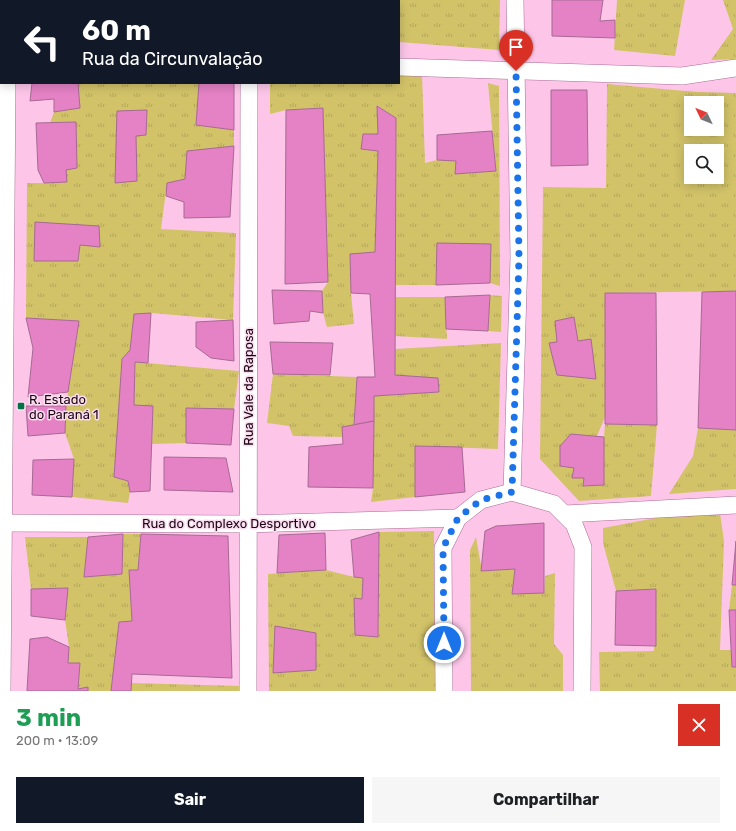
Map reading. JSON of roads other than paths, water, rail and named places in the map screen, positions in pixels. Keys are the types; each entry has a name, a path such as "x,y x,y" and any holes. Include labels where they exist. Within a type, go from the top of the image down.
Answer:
{"street":[{"path":"512,492 519,257 515,0"},
{"path":"400,68 682,76 736,68"},
{"path":"2,691 1,523 7,84"},
{"name":"Rua Vale da Raposa","path":"248,691 249,84"},
{"path":"444,691 443,548 458,518 481,500 512,492 554,504 574,524 583,547 582,691"},
{"path":"565,514 736,505"},
{"name":"Rua do Complexo Desportivo","path":"1,523 248,524 458,518"}],"place":[{"name":"R. Estado do Paraná 1","path":"21,406"}]}
